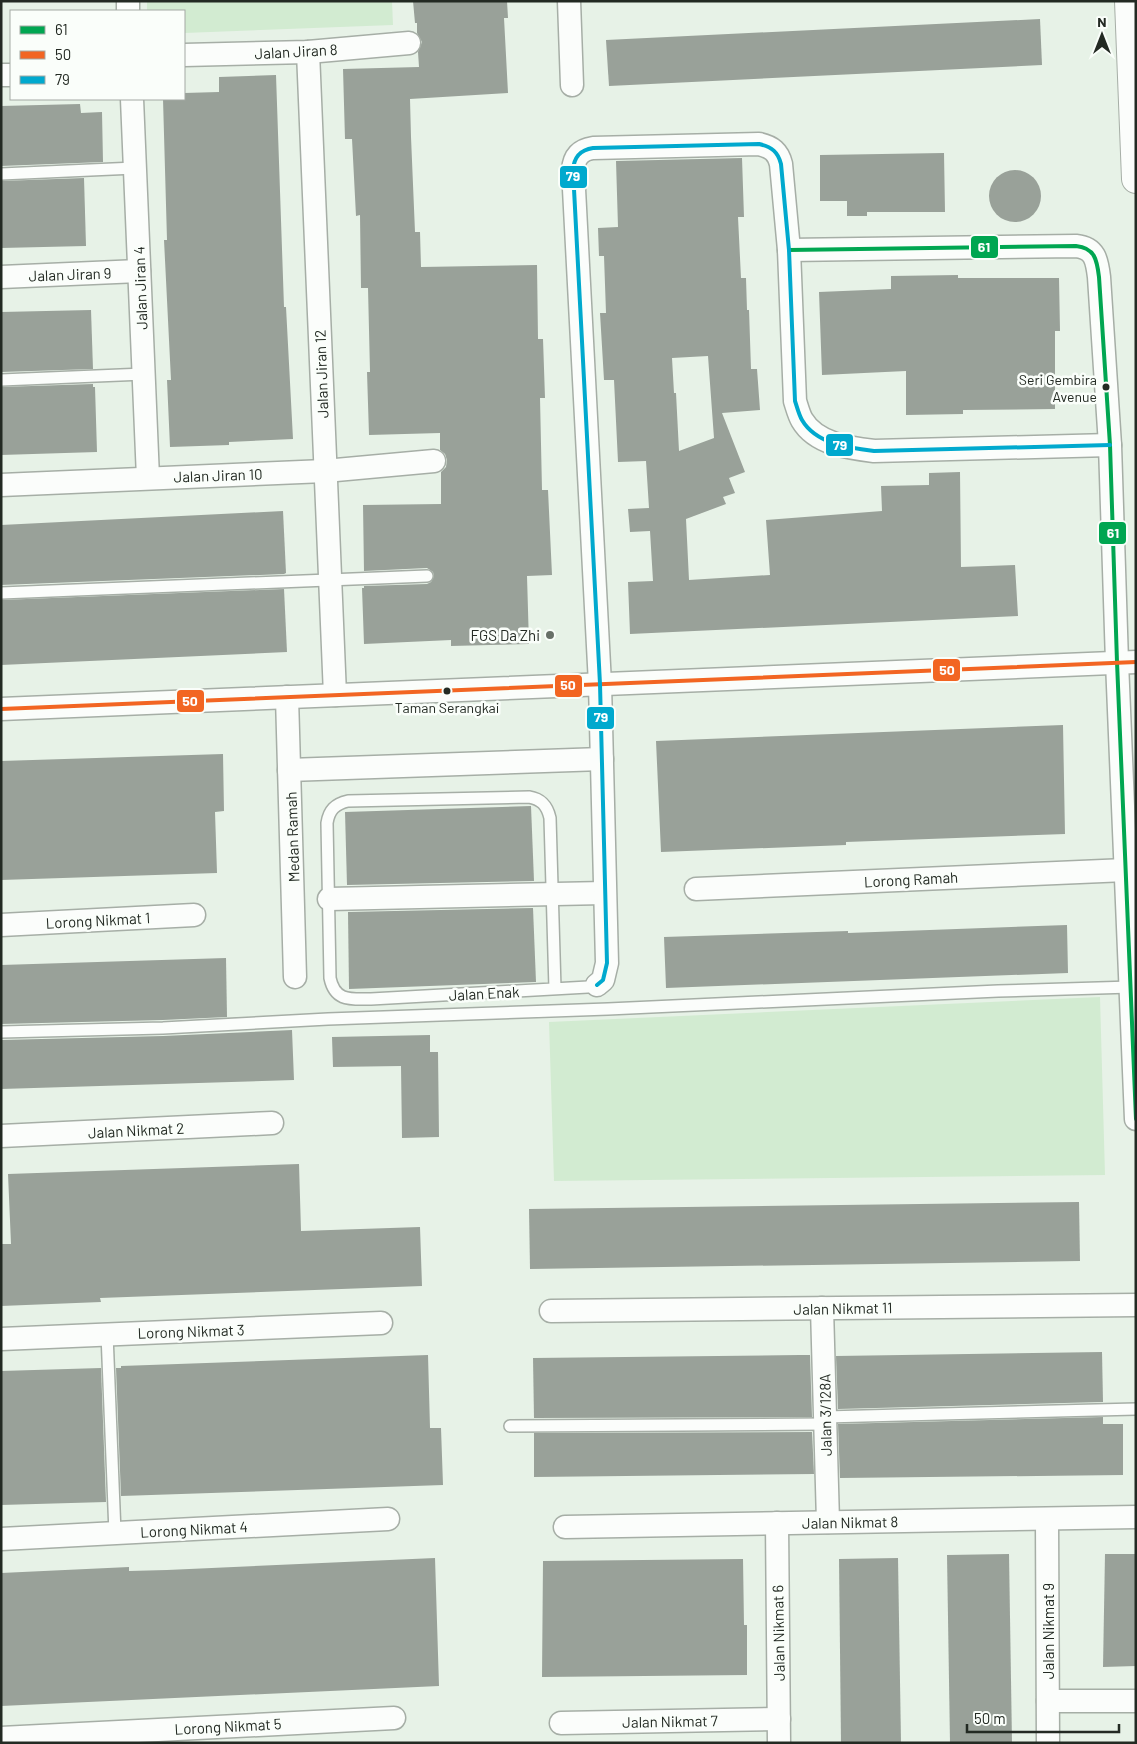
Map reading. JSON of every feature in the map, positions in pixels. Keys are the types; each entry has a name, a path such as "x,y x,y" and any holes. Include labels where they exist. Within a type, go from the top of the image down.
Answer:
{"street":[{"path":"569,1 572,86"},
{"path":"1129,1 1135,112 1136,179"},
{"name":"Jalan Jiran 8","path":"185,55 308,52 409,43"},
{"name":"Jalan Jiran 12","path":"308,52 335,695"},
{"name":"Jalan Jiran 4","path":"132,100 148,478"},
{"path":"597,985 603,980 607,963 600,684 573,180 574,161 578,154 585,149 593,148 759,144 774,150 779,157 781,169 789,250 795,401 802,420 812,431 823,438 837,445 874,451 1110,444"},
{"path":"789,250 1076,246 1084,247 1095,257 1099,277 1126,662 1126,870 1136,1119"},
{"name":"Jalan Jiran 9","path":"1,277 140,271"},
{"name":"Jalan Jiran 10","path":"1,485 325,471 434,461"},
{"path":"1,709 1126,662"},
{"name":"Medan Ramah","path":"287,697 295,977"},
{"path":"289,770 602,759"},
{"name":"Lorong Ramah","path":"696,889 1126,870"},
{"path":"329,899 604,893"},
{"name":"Lorong Nikmat 1","path":"1,925 194,916"},
{"name":"Jalan Nikmat 2","path":"1,1136 272,1123"},
{"name":"Jalan Nikmat 11","path":"551,1311 1136,1305"},
{"name":"Jalan 3/128A","path":"822,1308 828,1522"},
{"name":"Lorong Nikmat 3","path":"1,1339 382,1323"},
{"name":"Jalan Nikmat 8","path":"565,1527 1136,1516"},
{"name":"Lorong Nikmat 4","path":"1,1539 388,1519"},
{"name":"Jalan Nikmat 9","path":"1047,1519 1048,1743"},
{"name":"Jalan Nikmat 6","path":"777,1523 779,1743"},
{"path":"1048,1701 1136,1701"},
{"name":"Lorong Nikmat 5","path":"1,1738 394,1718"},
{"name":"Jalan Nikmat 7","path":"561,1723 779,1719"}],"lane":[{"path":"1,174 135,168"},
{"path":"1,380 144,374"},
{"path":"1,593 427,576"},
{"name":"Jalan Enak","path":"553,894 550,818 544,803 537,798 357,801 340,803 328,815 327,823 330,978 332,986 344,998 371,999 597,985"},
{"path":"553,894 555,989"},
{"path":"1,1032 163,1028 328,1019 1131,987"},
{"path":"107,1334 115,1533"},
{"path":"510,1426 825,1420 1136,1409"}],"green space":[{"path":"147,1 392,1 393,25 185,33 185,10 147,10"},
{"path":"1100,997 1105,1175 554,1181 549,1022"}],"building":[{"path":"413,1 507,1 508,18 504,18 508,93 410,99 411,137 415,232 420,232 421,267 537,265 538,339 543,339 545,398 540,398 542,490 548,490 552,575 527,576 529,644 451,646 451,640 364,644 362,588 364,586 427,584 431,582 434,576 433,572 427,568 364,571 363,505 441,504 441,472 446,467 447,460 445,454 440,450 440,433 369,435 367,372 370,372 368,288 361,288 360,215 356,216 352,139 345,139 343,69 419,67 418,52 422,42 417,33"},
{"path":"1040,19 1042,65 609,86 606,40"},
{"path":"276,75 284,307 286,307 293,439 229,442 229,445 170,447 167,380 171,380 164,240 167,240 163,100 185,100 185,93 219,92 219,77"},
{"path":"80,104 81,113 102,112 103,162 1,166 1,106"},
{"path":"944,153 945,212 867,212 867,216 847,216 847,201 820,201 820,155"},
{"path":"742,158 744,217 738,217 741,278 746,278 751,369 757,369 760,410 722,413 745,472 729,478 735,493 723,497 726,504 686,519 689,580 770,575 766,520 882,511 881,486 929,485 929,473 960,472 961,567 1015,565 1018,616 630,634 628,582 653,581 650,531 630,532 628,509 649,508 646,461 618,462 614,380 604,380 600,313 606,313 604,256 599,256 598,228 618,227 616,161","holes":["708,356 714,438 679,451 672,358"]},
{"path":"1015,170 1029,174 1037,182 1041,196 1037,210 1029,218 1015,222 1001,218 993,210 989,196 993,182 1001,174"},
{"path":"84,178 86,246 1,248 1,181"},
{"path":"958,275 958,278 1059,278 1060,331 1055,331 1055,409 963,410 963,414 906,415 906,371 822,375 819,292 891,289 891,276"},
{"path":"91,310 93,369 1,372 1,312"},
{"path":"93,384 93,387 95,387 97,452 1,455 1,387"},
{"path":"283,511 286,573 284,574 1,585 1,525"},
{"path":"284,589 287,652 1,665 1,600"},
{"path":"1063,725 1065,834 846,842 846,845 661,852 656,741"},
{"path":"223,754 224,811 215,812 217,873 1,880 1,761"},
{"path":"531,806 534,881 347,885 345,812"},
{"path":"533,908 536,982 349,989 348,912"},
{"path":"1067,925 1068,973 666,988 664,937"},
{"path":"226,958 227,1017 1,1024 1,965"},
{"path":"292,1030 294,1080 1,1089 1,1040 163,1036"},
{"path":"430,1035 430,1052 438,1052 439,1137 402,1138 401,1066 333,1067 332,1037"},
{"path":"299,1164 301,1231 420,1227 422,1286 100,1298 101,1302 1,1306 1,1244 11,1244 8,1174"},
{"path":"1079,1202 1080,1261 530,1269 529,1209"},
{"path":"1102,1352 1103,1402 838,1409 836,1356"},
{"path":"428,1355 430,1428 441,1428 443,1485 121,1496 116,1368 121,1368 121,1366"},
{"path":"810,1355 812,1417 534,1418 533,1358"},
{"path":"101,1368 106,1502 1,1505 1,1371"},
{"path":"1103,1417 1103,1424 1123,1424 1123,1475 840,1478 838,1424"},
{"path":"812,1432 814,1474 534,1477 534,1433"},
{"path":"1009,1554 1012,1743 950,1743 947,1555"},
{"path":"1105,1554 1136,1554 1136,1666 1103,1667"},
{"path":"435,1558 439,1686 1,1706 1,1573 129,1567 129,1571 167,1570"},
{"path":"898,1558 901,1743 841,1743 839,1559"},
{"path":"743,1559 744,1625 747,1625 747,1675 542,1677 543,1561"}],"transit line":[{"name":"79","path":"597,985 603,980 607,963 600,684 573,170 578,155 585,150 593,148 759,144 771,148 776,153 781,164 789,250 795,401 801,418 808,428 824,440 844,446 874,451 1110,445"},
{"name":"61","path":"789,250 1076,246 1087,249 1096,260 1099,277 1110,445 1136,1119"},
{"name":"50","path":"1,709 1136,662"}],"place":[{"name":"Seri Gembira Avenue","path":"1106,387"},
{"name":"FGS Da Zhi","path":"550,635"},
{"name":"Taman Serangkai","path":"447,691"}]}
